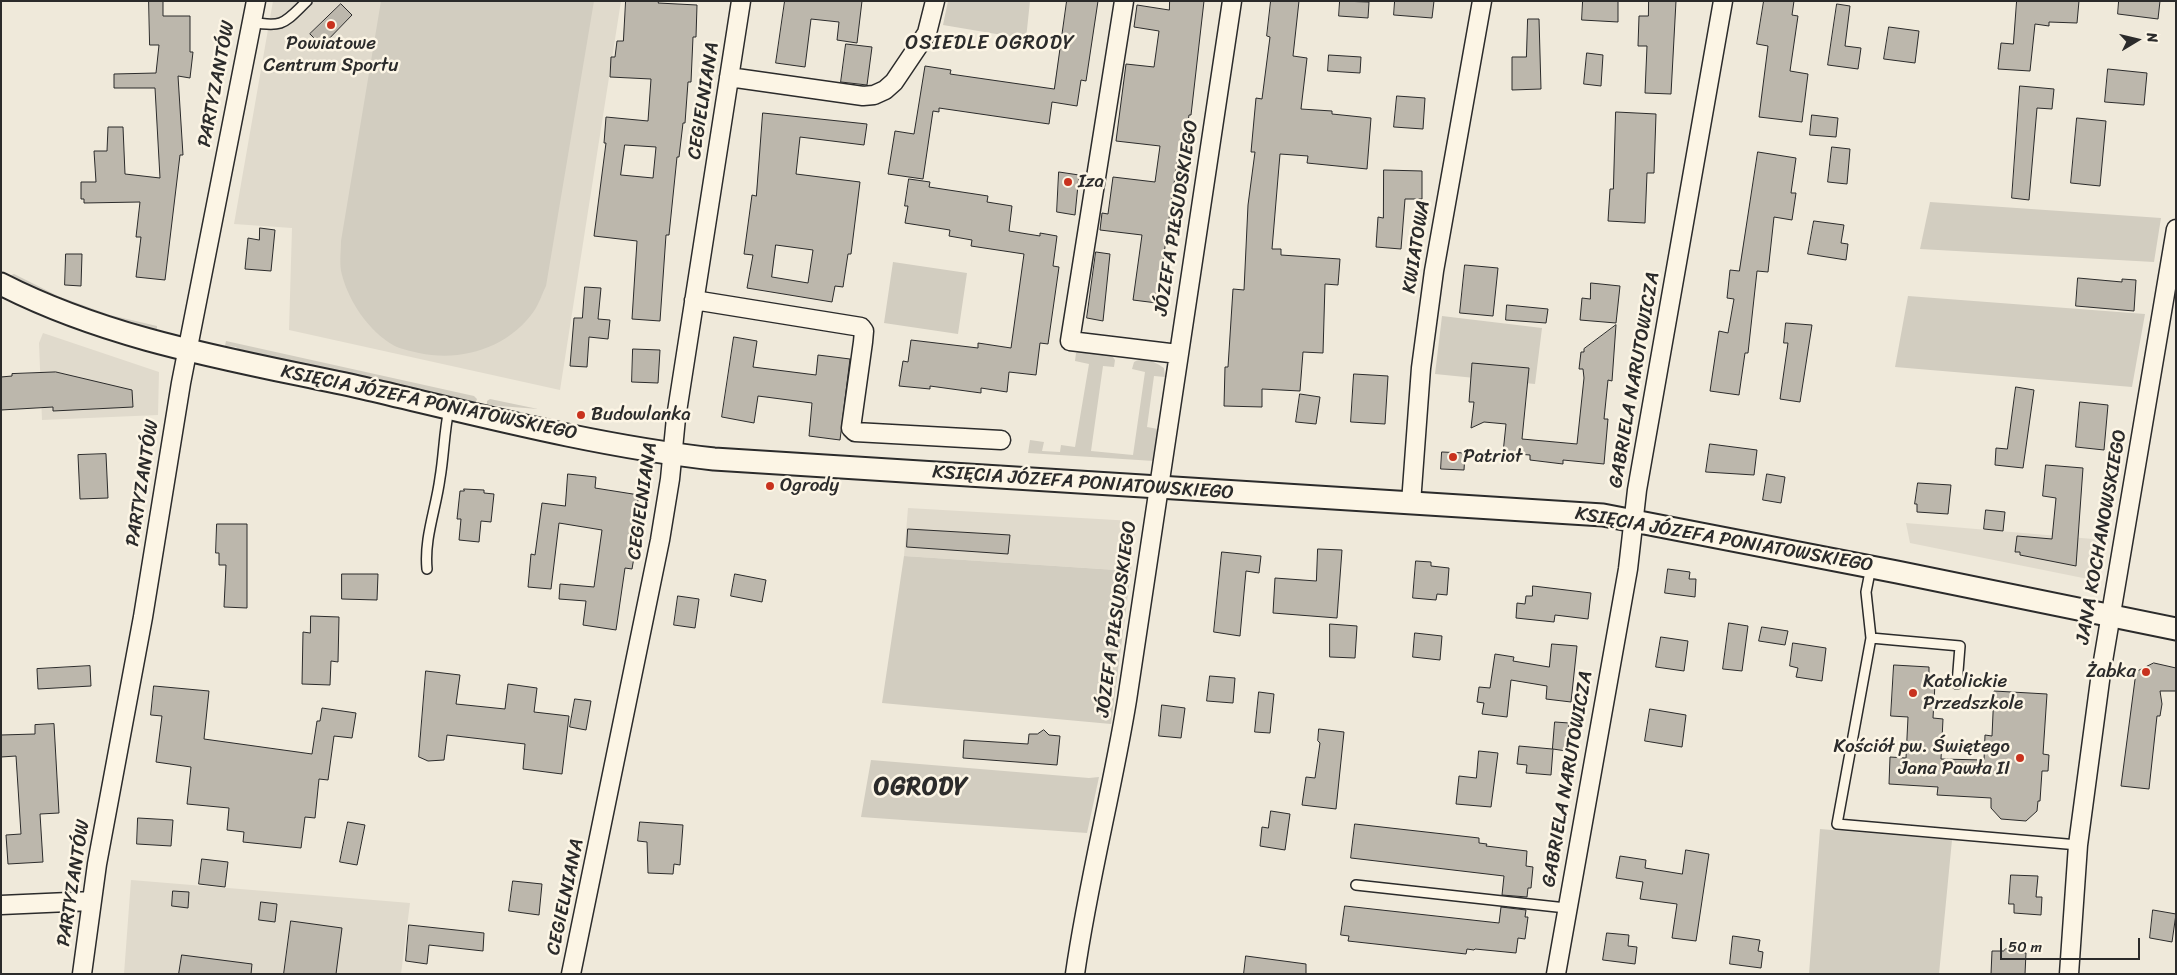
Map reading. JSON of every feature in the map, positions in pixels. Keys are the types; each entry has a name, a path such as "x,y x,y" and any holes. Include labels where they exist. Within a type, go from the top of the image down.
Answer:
{"street":[{"name":"PARTYZANTÓW","path":"82,974 91,901 143,617 187,349 256,1"},
{"name":"CEGIELNIANA","path":"571,974 657,559 670,479 694,300 741,1"},
{"path":"729,77 864,96 874,95 885,90 894,82 927,33 935,1"},
{"path":"1124,1 1070,341 1178,354"},
{"name":"JÓZEFA PIŁSUDSKIEGO","path":"1075,974 1087,900 1124,720 1232,1"},
{"name":"KWIATOWA","path":"1410,502 1421,368 1434,271 1482,1"},
{"name":"GABRIELA NARUTOWICZA","path":"1556,974 1566,908 1628,569 1633,520 1724,1"},
{"name":"JANA KOCHANOWSKIEGO","path":"2069,974 2078,844 2101,672 2176,229"},
{"name":"KSIĘCIA JÓZEFA PONIATOWSKIEGO","path":"1,284 41,304 90,323 139,338 450,408 672,454 741,461 1588,514 1633,520 1871,566 2111,614 2176,629"},
{"path":"694,300 861,327 864,331 863,342 851,428 855,432 1001,440"},
{"path":"1,905 91,901"}],"lane":[{"path":"251,22 269,25 282,24 307,1"},
{"path":"427,569 426,554 440,479 444,435 450,408"},
{"path":"1871,566 1866,592 1871,638 1837,824 2078,844"},
{"path":"1871,638 1960,646 1957,684"},
{"path":"1356,884 1566,908"}],"shaded area":[{"path":"273,1 621,1 560,390 289,330 292,228 234,224"},
{"path":"381,1 594,1 546,286 534,311 523,324 498,343 483,349 451,355 435,355 409,351 393,345 376,332 361,315 345,285 342,275 340,263 341,241"},
{"path":"948,1 1030,1 1026,39 943,25"},
{"path":"1930,202 2161,218 2154,262 1920,249"},
{"path":"893,262 967,273 958,334 884,323"},
{"path":"14,274 58,296 110,315 157,326 157,331 60,299 9,276"},
{"path":"1908,296 2145,314 2132,387 1895,367"},
{"path":"1442,316 1542,328 1535,384 1435,374"},
{"path":"43,333 159,372 158,415 42,420 39,343"},
{"path":"226,341 474,396 477,399 476,402 225,346"},
{"path":"1085,349 1110,353 1115,360 1114,367 1103,366 1091,451 1133,455 1145,372 1132,369 1134,362 1146,360 1164,368 1165,377 1154,376 1147,427 1158,429 1154,461 1028,453 1030,440 1044,442 1042,451 1060,452 1061,445 1075,447 1089,364 1075,361 1076,353"},
{"path":"490,399 538,409 487,405 487,401"},
{"path":"908,508 1133,521 1136,526 1131,571 904,556"},
{"path":"1906,523 2105,540 2098,578 2088,579 1910,543"},
{"path":"904,556 1131,571 1111,724 882,703"},
{"path":"871,760 1089,778 1099,777 1087,833 861,817"},
{"path":"1820,829 1952,840 1939,974 1809,974"},
{"path":"131,880 410,903 401,974 124,974"}],"building":[{"path":"149,1 163,1 163,16 190,16 190,52 193,52 190,78 178,76 183,155 180,155 165,280 136,277 141,237 136,237 140,202 84,203 84,199 81,199 81,182 96,182 94,151 107,151 108,127 123,127 125,174 160,178 155,88 114,88 114,74 156,73 159,45 150,45"},
{"path":"626,1 659,1 658,3 697,5 696,37 693,37 691,82 688,82 685,123 683,123 679,157 677,157 669,235 666,235 660,321 632,319 637,241 594,236 606,143 604,143 606,117 648,121 651,79 610,77 611,57 615,57 617,41 623,41","holes":["625,145 656,147 653,178 621,175"]},
{"path":"785,1 862,1 857,43 837,40 839,22 811,19 805,67 776,63"},
{"path":"1067,1 1098,1 1086,81 1081,80 1077,106 1052,102 1049,124 939,108 939,112 933,111 923,179 888,174 895,131 914,134 925,66 951,70 950,74 1054,89"},
{"path":"1170,1 1204,1 1191,115 1189,115 1184,149 1179,149 1157,303 1133,300 1142,235 1100,230 1102,213 1108,214 1113,177 1155,182 1160,146 1116,141 1126,64 1154,67 1159,31 1134,27 1137,5 1169,10"},
{"path":"1271,1 1299,1 1293,56 1307,58 1301,109 1332,111 1332,114 1371,118 1367,169 1307,163 1308,156 1280,154 1272,249 1281,249 1281,255 1340,259 1338,285 1325,284 1323,353 1303,352 1300,391 1262,389 1262,407 1224,406 1225,367 1228,367 1233,289 1244,290 1248,205 1255,152 1251,152 1256,98 1262,99 1270,37 1267,36"},
{"path":"1340,1 1369,2 1368,18 1339,16"},
{"path":"1395,1 1434,1 1432,18 1394,15"},
{"path":"1583,1 1618,1 1618,22 1582,20"},
{"path":"1649,1 1676,1 1671,94 1645,93 1647,46 1638,46 1639,16 1648,16"},
{"path":"1764,1 1794,1 1792,15 1798,16 1790,71 1808,74 1802,122 1759,117 1768,46 1757,44"},
{"path":"2017,1 2079,1 2077,23 2049,22 2049,26 2035,24 2030,71 1998,69 2001,43 2013,44"},
{"path":"2119,1 2160,1 2158,19 2118,14"},
{"path":"341,4 352,15 322,46 310,34"},
{"path":"1837,4 1850,6 1845,46 1861,48 1858,69 1828,65"},
{"path":"1528,19 1539,19 1541,89 1512,90 1512,57 1526,57"},
{"path":"1889,27 1919,31 1915,63 1884,59"},
{"path":"846,44 872,47 867,85 841,82"},
{"path":"1587,53 1603,55 1601,86 1584,84"},
{"path":"1329,55 1361,57 1360,73 1328,71"},
{"path":"2108,69 2147,73 2144,105 2105,102"},
{"path":"2020,86 2054,89 2052,109 2037,108 2029,200 2012,198"},
{"path":"1397,96 1425,98 1423,129 1394,127"},
{"path":"1616,112 1656,114 1654,173 1647,173 1645,223 1608,221 1610,189 1613,189"},
{"path":"763,113 867,124 864,145 800,137 796,174 860,182 851,254 848,254 843,287 835,286 832,302 747,288 753,255 744,254 752,195 756,196","holes":["776,245 813,250 808,283 772,277"]},
{"path":"1812,115 1838,118 1836,137 1810,135"},
{"path":"2077,118 2106,121 2100,186 2071,183"},
{"path":"1832,147 1850,149 1847,184 1828,182"},
{"path":"1758,152 1796,158 1791,193 1796,193 1792,220 1774,217 1768,272 1757,271 1748,353 1745,353 1739,395 1710,391 1719,331 1728,333 1734,299 1727,298 1730,270 1739,271"},
{"path":"1384,170 1422,171 1422,199 1405,199 1401,249 1376,247 1378,217 1383,218"},
{"path":"1059,172 1079,175 1075,215 1057,212"},
{"path":"909,179 930,182 929,187 988,196 987,202 1012,206 1009,231 1040,236 1040,233 1057,236 1053,266 1059,267 1048,344 1040,343 1036,375 1009,372 1007,392 981,388 981,393 930,386 930,389 899,386 903,361 908,362 911,340 978,348 978,343 1011,348 1024,254 971,246 972,240 949,236 950,230 905,223 908,206 905,206"},
{"path":"1814,221 1844,225 1841,243 1848,244 1846,260 1808,254"},
{"path":"260,228 275,230 271,271 245,269 248,238 259,240"},
{"path":"1096,252 1110,254 1103,321 1087,318"},
{"path":"66,254 82,254 81,286 65,285"},
{"path":"1465,265 1498,268 1493,316 1460,313"},
{"path":"2078,278 2122,282 2122,279 2136,280 2134,311 2076,306"},
{"path":"1591,283 1620,286 1616,323 1580,320 1582,298 1590,299"},
{"path":"585,287 601,288 598,319 610,320 608,339 589,337 587,367 570,366 574,318 582,318"},
{"path":"1507,305 1548,309 1546,323 1506,320"},
{"path":"1786,323 1812,325 1800,402 1780,399 1788,343 1784,343"},
{"path":"1616,325 1612,381 1608,380 1604,419 1608,419 1604,464 1563,460 1563,464 1530,460 1530,455 1503,453 1506,424 1484,422 1471,428 1474,402 1469,402 1472,363 1529,368 1522,439 1577,444 1584,378 1583,369 1579,369 1581,352 1584,352 1584,349"},
{"path":"734,337 757,341 753,367 816,375 818,355 850,359 840,440 809,436 812,403 758,396 754,423 722,417"},
{"path":"633,349 660,350 658,383 632,382"},
{"path":"56,372 132,390 133,407 53,411 53,407 1,410 1,377 12,376 12,374"},
{"path":"1354,374 1388,376 1385,424 1351,422"},
{"path":"2016,387 2034,390 2023,468 1995,465 1996,448 2007,449"},
{"path":"1300,394 1320,397 1316,424 1296,422"},
{"path":"2080,402 2108,405 2104,450 2076,447"},
{"path":"1710,444 1757,450 1754,475 1706,472"},
{"path":"1442,452 1465,453 1464,470 1441,469"},
{"path":"106,454 108,498 80,499 78,455"},
{"path":"2046,465 2083,468 2076,566 2020,555 2020,552 2015,552 2017,536 2052,539 2056,498 2043,496"},
{"path":"568,474 596,477 595,488 639,495 631,539 637,540 632,569 625,568 616,630 583,625 586,601 559,599 560,584 594,587 602,530 559,523 551,589 528,587 531,554 535,555 542,503 565,506"},
{"path":"1767,474 1785,477 1781,503 1763,500"},
{"path":"1918,483 1951,485 1948,514 1917,512 1917,504 1915,504"},
{"path":"464,489 484,490 484,493 494,494 491,522 481,521 479,542 459,540 461,519 457,519 460,491 464,491"},
{"path":"1986,510 2005,512 2003,531 1984,529"},
{"path":"217,524 247,524 247,608 224,607 226,565 219,565 219,553 216,553"},
{"path":"908,529 1010,535 1008,554 907,547"},
{"path":"1318,549 1342,550 1337,618 1273,613 1275,578 1316,581"},
{"path":"1222,552 1261,556 1259,573 1246,571 1240,636 1214,632"},
{"path":"1416,561 1431,562 1431,566 1449,568 1447,595 1437,594 1436,600 1413,598"},
{"path":"1668,569 1690,572 1689,579 1696,579 1695,597 1665,593"},
{"path":"342,574 378,574 377,600 342,599"},
{"path":"735,574 766,580 762,602 731,596"},
{"path":"1533,586 1591,593 1588,619 1555,615 1554,622 1516,618 1517,603 1525,604 1526,596 1532,596"},
{"path":"678,596 699,599 695,628 674,625"},
{"path":"311,616 339,617 338,662 331,661 330,685 302,684 303,632 310,633"},
{"path":"1729,623 1748,626 1742,671 1723,669"},
{"path":"1330,624 1357,626 1355,658 1330,657"},
{"path":"1762,627 1788,631 1785,645 1759,641"},
{"path":"1415,633 1442,636 1440,660 1413,657"},
{"path":"1661,637 1688,641 1684,671 1656,667"},
{"path":"1793,643 1826,648 1822,681 1796,677 1798,668 1790,666"},
{"path":"1552,644 1577,646 1571,702 1546,699 1547,686 1511,680 1507,717 1482,714 1484,703 1477,702 1479,687 1490,688 1495,654 1514,657 1513,661 1549,667"},
{"path":"2154,663 2176,668 2176,691 2160,691 2162,704 2160,716 2157,716 2149,789 2121,786 2136,672"},
{"path":"1894,665 1929,667 1929,684 1935,684 1933,718 1943,719 1941,759 1984,760 1985,735 1992,736 1994,691 2047,694 2043,754 2049,755 2048,771 2042,771 2040,801 2038,801 2037,811 2026,821 2001,819 1991,808 1991,798 1937,795 1938,787 1889,784 1890,757 1906,758 1908,717 1891,716"},
{"path":"90,666 91,686 38,689 37,669"},
{"path":"426,671 460,675 456,704 505,709 508,684 537,688 534,712 569,716 562,774 523,769 525,744 447,735 444,760 428,761 419,757"},
{"path":"1210,676 1235,678 1233,703 1207,701"},
{"path":"154,686 209,691 204,739 312,754 317,721 320,721 322,708 356,713 352,738 334,736 328,780 319,779 315,818 305,817 301,848 243,842 244,832 227,830 229,808 187,804 191,767 156,762 162,716 151,715"},
{"path":"1259,692 1274,694 1270,733 1255,732"},
{"path":"575,699 591,701 586,730 570,727"},
{"path":"1162,705 1185,708 1181,738 1159,736"},
{"path":"1650,709 1686,715 1682,747 1645,741"},
{"path":"1555,722 1569,723 1566,751 1553,749 1551,775 1526,773 1527,765 1517,764 1519,746 1552,749"},
{"path":"54,724 59,813 40,814 43,862 8,864 6,835 21,834 16,756 1,757 1,735 35,734 35,725"},
{"path":"1319,729 1344,732 1336,809 1302,805 1306,777 1315,778 1320,743 1318,741"},
{"path":"1044,730 1049,735 1060,736 1057,765 963,758 964,740 1028,744 1029,734 1037,734"},
{"path":"1479,751 1498,753 1491,807 1456,804 1459,776 1476,778"},
{"path":"1271,811 1290,814 1285,850 1260,846 1262,827 1268,828"},
{"path":"138,818 173,820 171,846 137,844"},
{"path":"348,822 365,825 357,865 340,862"},
{"path":"640,822 683,825 680,865 674,864 673,874 648,873 647,842 638,841"},
{"path":"1355,824 1479,838 1479,843 1487,844 1486,846 1527,851 1526,866 1533,867 1531,888 1528,888 1527,897 1502,895 1504,876 1351,858"},
{"path":"1686,850 1709,854 1696,941 1672,938 1677,904 1640,899 1643,882 1616,878 1620,856 1646,860 1645,868 1682,874"},
{"path":"202,859 228,862 225,887 199,884"},
{"path":"2011,875 2038,876 2036,897 2042,897 2041,915 2014,913 2014,904 2009,904"},
{"path":"513,881 542,884 539,915 509,911"},
{"path":"173,891 189,892 188,908 172,906"},
{"path":"261,902 277,904 275,922 259,920"},
{"path":"1345,906 1499,923 1501,907 1526,910 1525,917 1528,917 1525,939 1518,938 1516,953 1467,949 1466,954 1348,941 1349,936 1341,935"},
{"path":"2153,910 2176,914 2172,942 2150,938"},
{"path":"291,921 342,928 336,974 284,974"},
{"path":"409,925 484,933 483,951 429,945 427,964 406,961"},
{"path":"1607,933 1629,935 1628,946 1637,947 1635,964 1603,960"},
{"path":"1733,936 1760,940 1758,951 1763,952 1761,968 1730,964"},
{"path":"2006,949 2026,953 2025,974 1991,974 1992,951 2003,951"},
{"path":"182,955 252,964 251,974 179,974"},
{"path":"1246,956 1306,964 1306,974 1244,974"}],"place":[{"name":"Powiatowe Centrum Sportu","path":"331,25"},
{"name":"Iza","path":"1068,182"},
{"name":"Budowlanka","path":"581,415"},
{"name":"Patriot","path":"1453,457"},
{"name":"Ogrody","path":"770,486"},
{"name":"Żabka","path":"2146,672"},
{"name":"Katolickie Przedszkole","path":"1913,693"},
{"name":"Kościół pw. Świętego Jana Pawła II","path":"2020,758"}],"district":[{"name":"OSIEDLE OGRODY","path":"990,44"},
{"name":"OGRODY","path":"921,788"}]}
